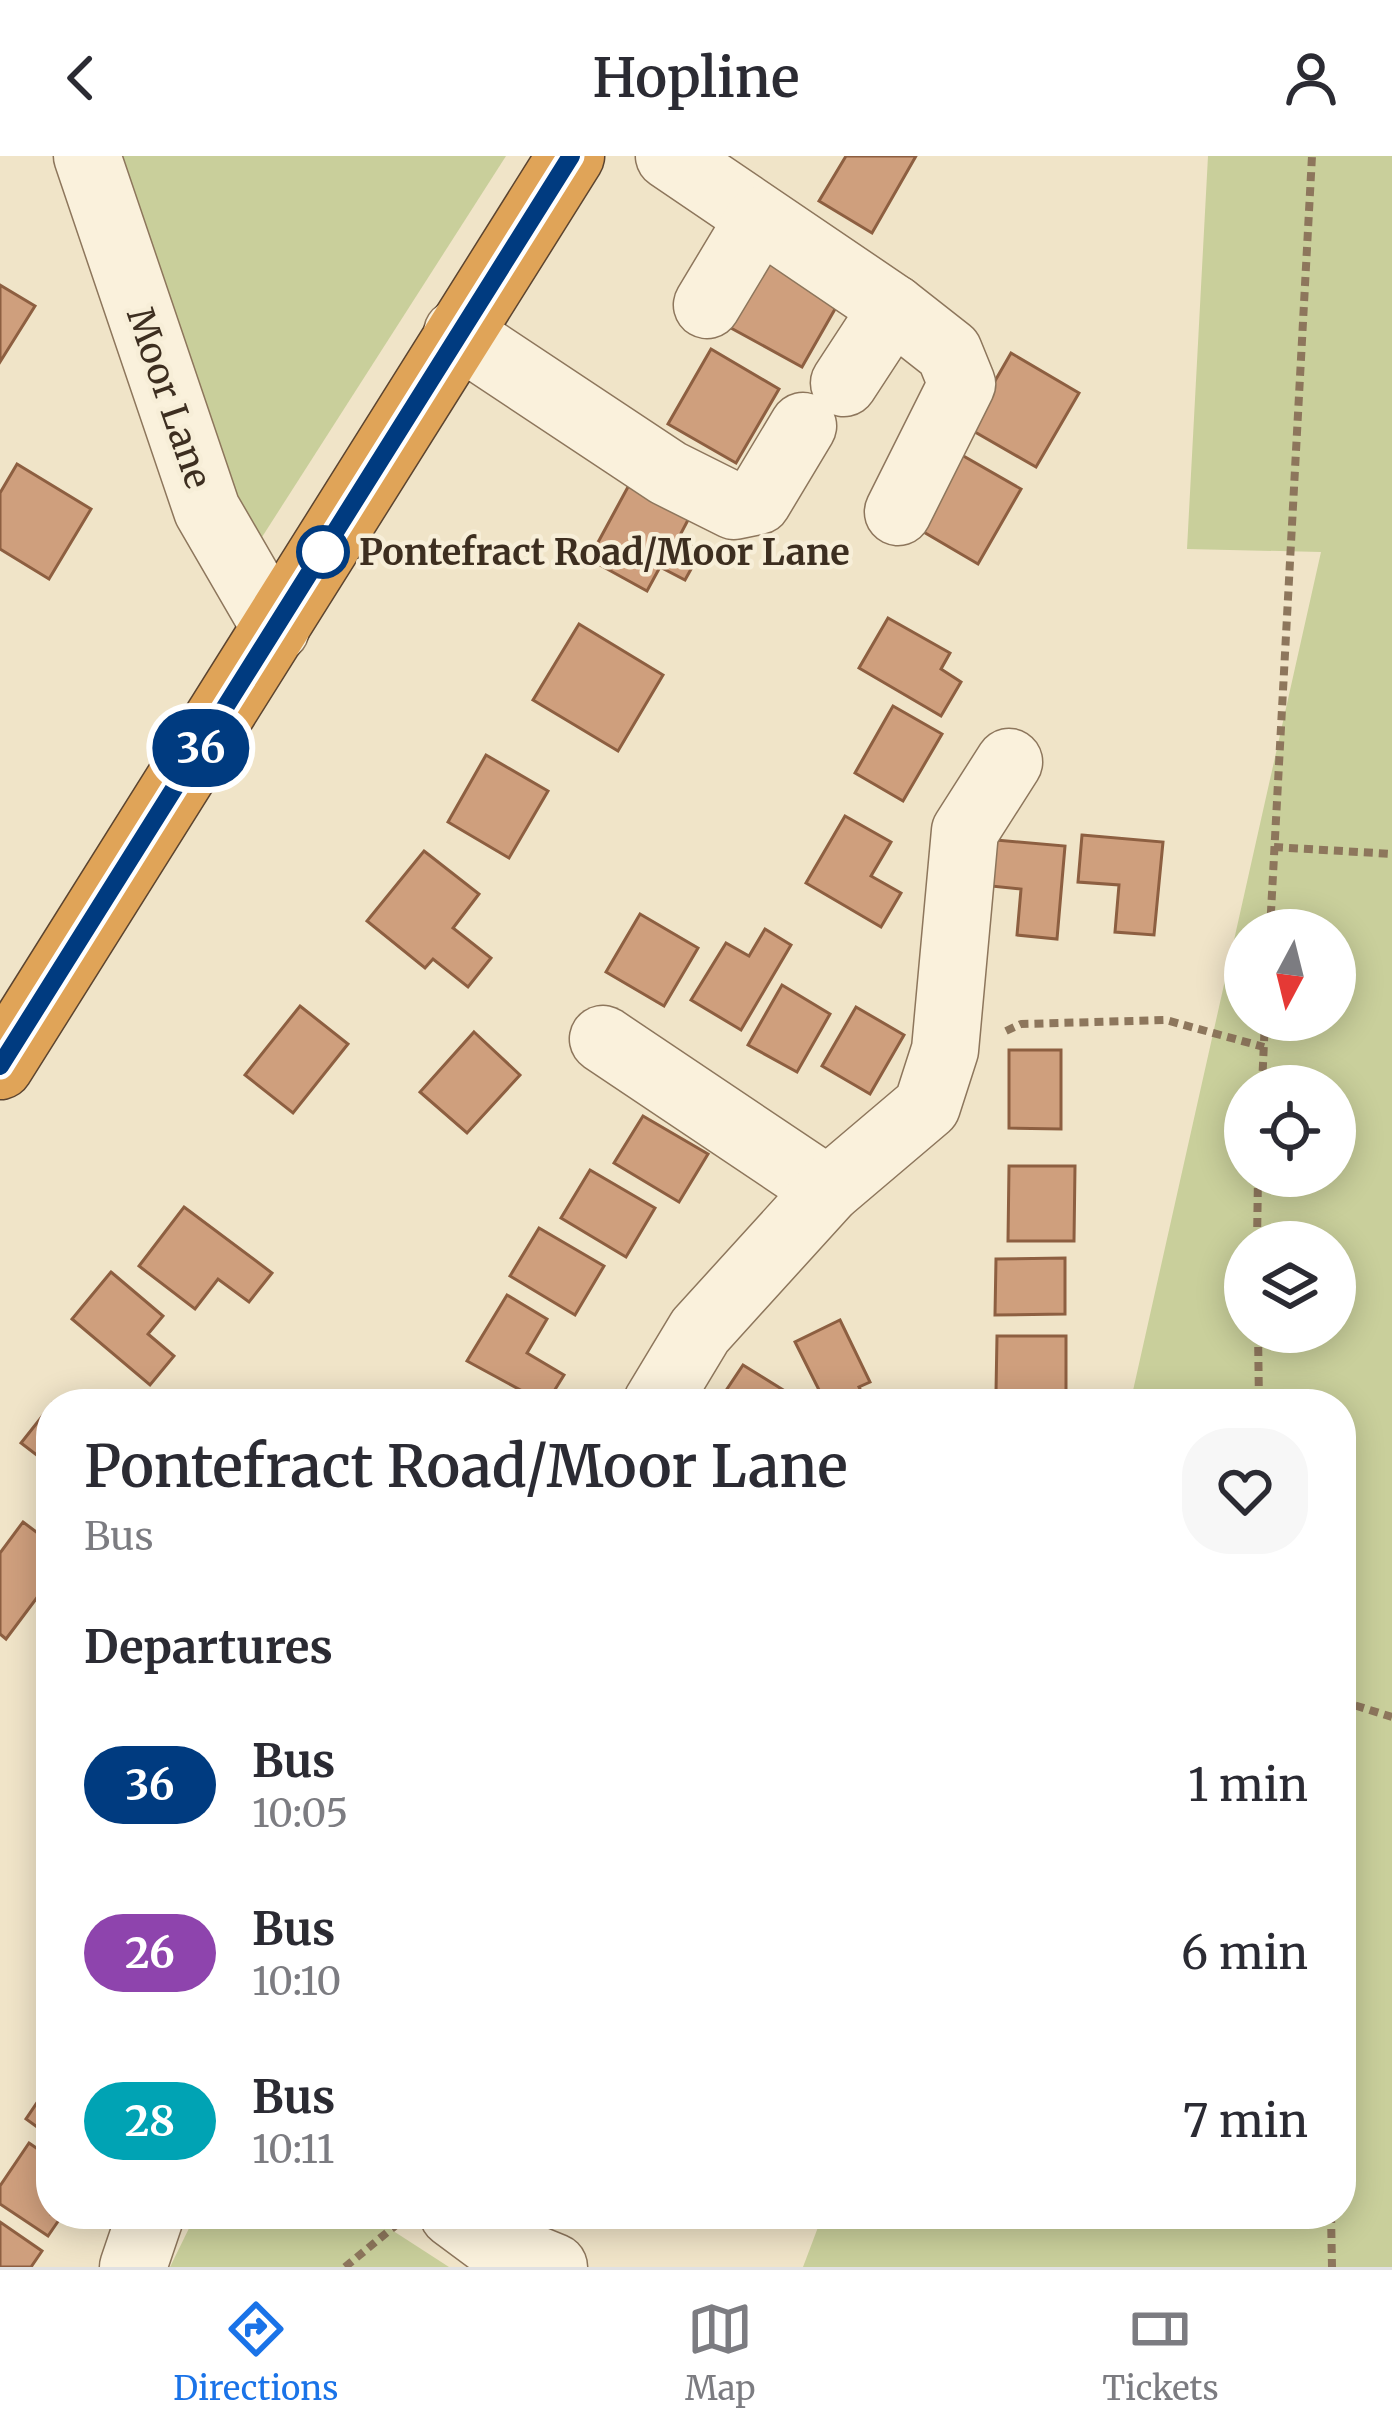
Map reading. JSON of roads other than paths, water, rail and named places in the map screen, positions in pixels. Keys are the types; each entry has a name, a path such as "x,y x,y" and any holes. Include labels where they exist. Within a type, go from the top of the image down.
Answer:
{"highway":[{"path":"0,1066 571,156"}],"street":[{"name":"Moor Lane","path":"87,156 207,510 276,629"},
{"path":"669,156 893,308 949,352 962,383 898,512"},
{"path":"707,305 758,220"},
{"path":"457,333 668,473 734,506 758,501 893,308"},
{"path":"665,1389 700,1331 828,1190 927,1106 945,1050 965,832 1009,762"},
{"path":"603,1039 828,1190"},
{"path":"133,2267 147,2229"},
{"path":"459,2229 554,2267"}],"place":[{"name":"Pontefract Road/Moor Lane","path":"323,552"}]}
